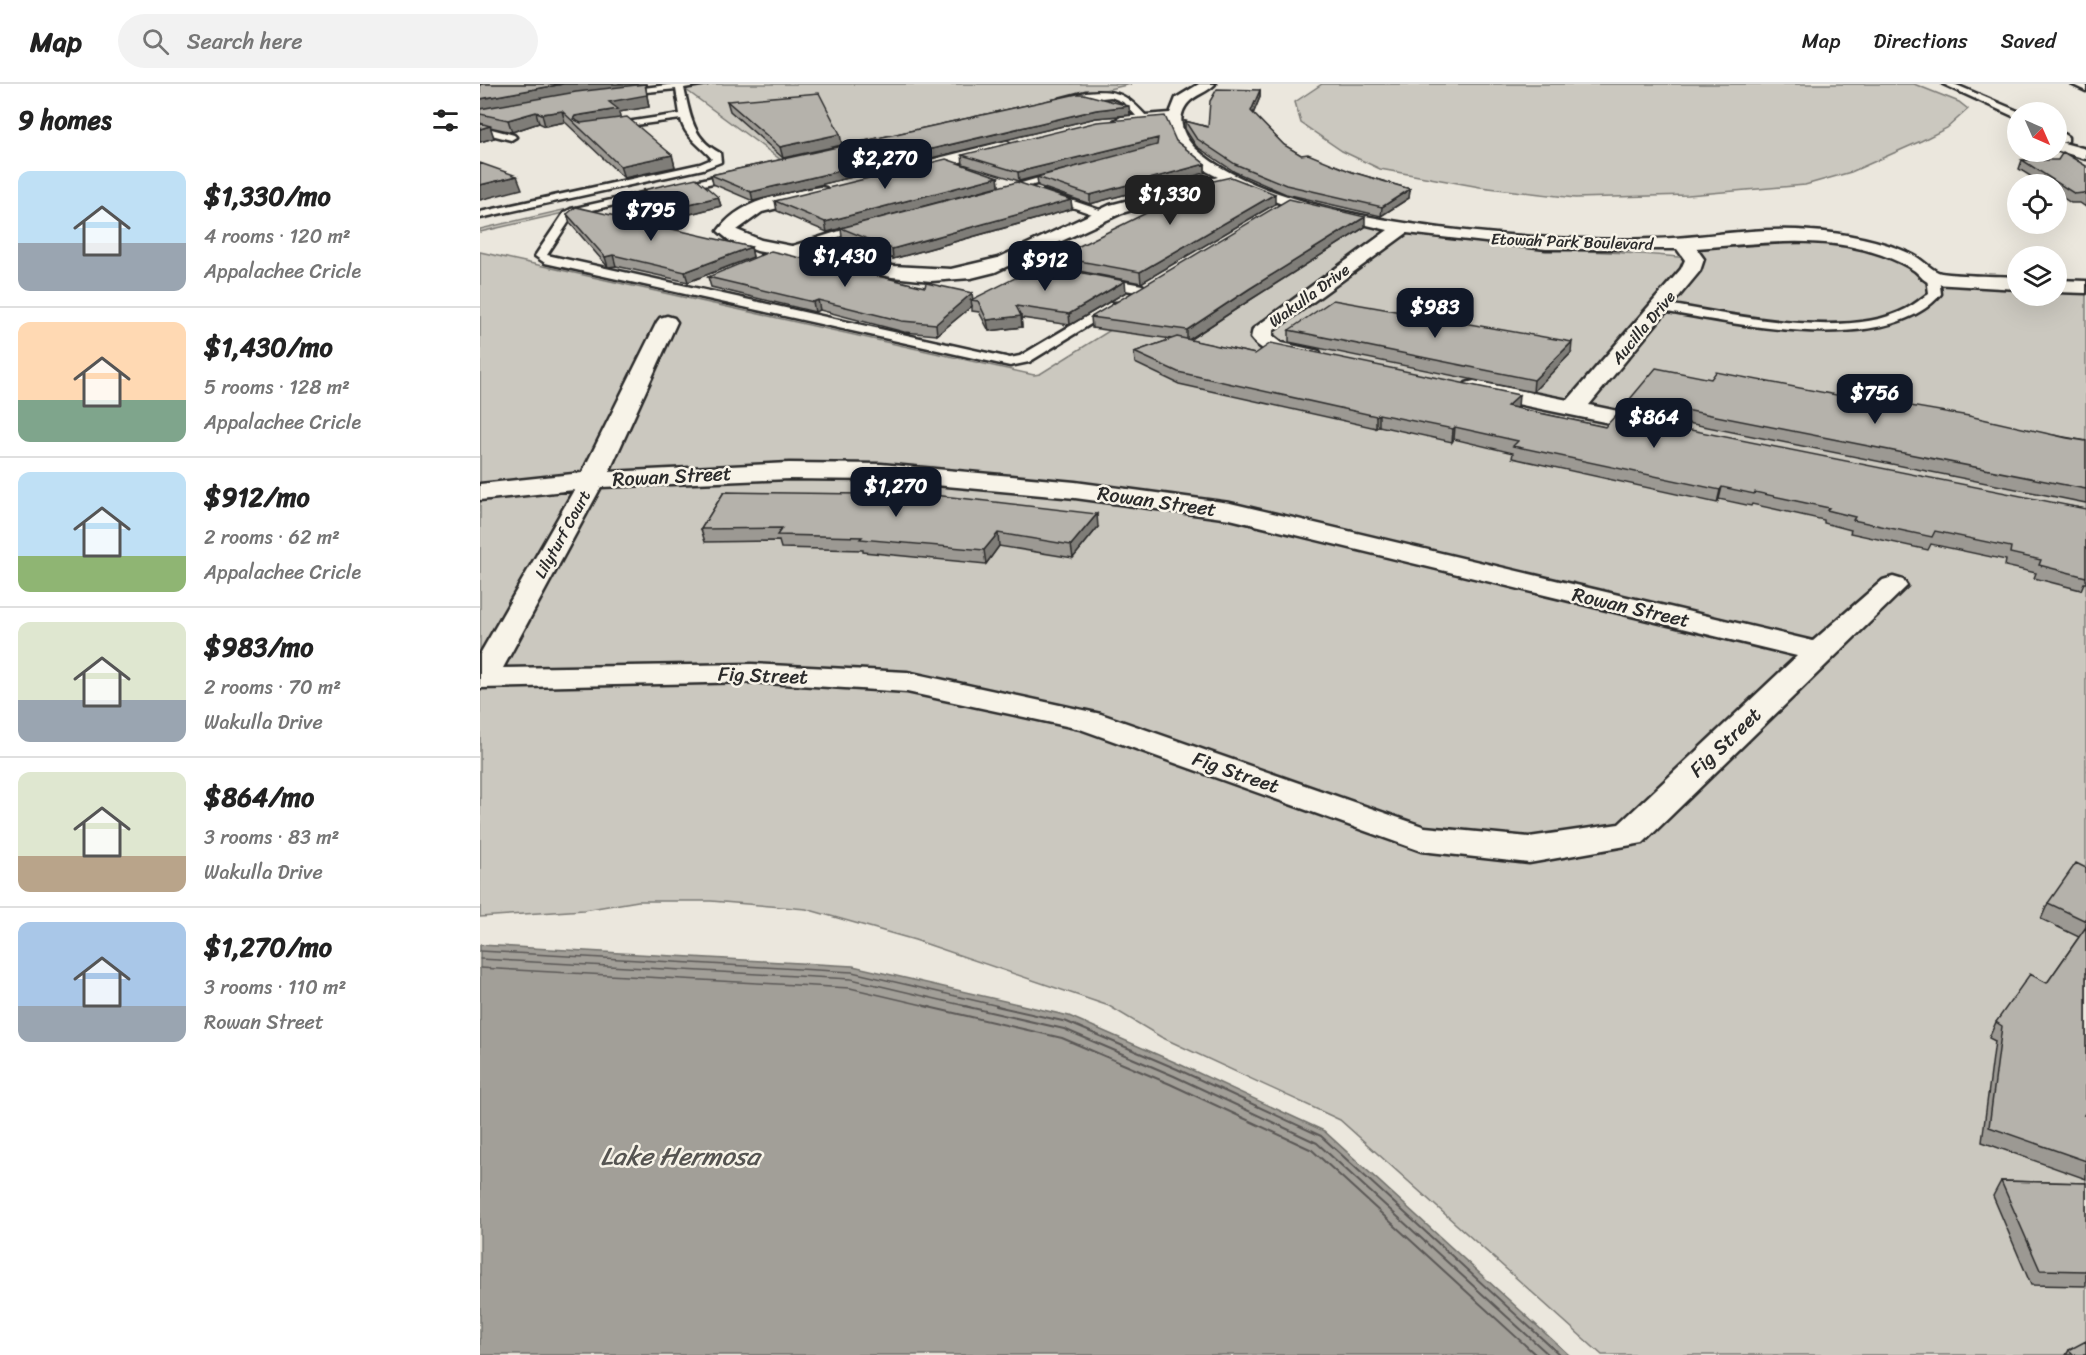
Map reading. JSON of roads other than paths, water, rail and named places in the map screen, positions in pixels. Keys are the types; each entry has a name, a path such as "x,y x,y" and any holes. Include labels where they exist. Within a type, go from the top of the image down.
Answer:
{"street":[{"path":"2078,84 2086,87"},
{"path":"1105,123 1143,118 1176,103 1202,87"},
{"name":"Etowah Park Boulevard","path":"1176,103 1176,138 1208,166 1286,204 1405,226 1533,242 1600,245 1681,243 1793,235 1831,239 1903,257 1924,267 1933,278"},
{"path":"890,174 1020,143"},
{"path":"2067,147 2086,154"},
{"path":"835,188 750,210 734,219 727,231 738,240 754,245 785,249 896,273 933,276 970,272 1008,262 1102,214 1232,179"},
{"name":"Wakulla Drive","path":"1334,360 1275,348 1262,338 1263,329 1405,226"},
{"name":"Aucilla Drive","path":"1574,408 1662,307 1690,271 1695,259 1681,243"},
{"path":"1933,278 2007,282"},
{"path":"2067,286 2086,287"},
{"name":"Lilyturf Court","path":"481,678 592,480 667,322"},
{"path":"1448,383 1679,430"},
{"name":"Rowan Street","path":"480,492 592,480 789,471 881,472 1076,490 1230,511 1819,652"},
{"name":"Fig Street","path":"481,678 752,672 907,682 1089,721 1421,839 1529,850 1630,834 1819,652 1893,585"}],"lane":[{"path":"480,215 703,166 717,160 717,155 705,149 687,126 683,84"},
{"path":"609,93 683,84 703,84"},
{"path":"1947,84 2007,110"},
{"path":"1047,103 1082,96 1116,96 1128,102 1143,118"},
{"path":"594,128 685,116"},
{"path":"480,129 511,137"},
{"path":"944,161 965,168"},
{"path":"987,194 1075,171"},
{"path":"749,172 575,211 567,215 542,251 542,256 545,259 1010,362 1036,353 1147,286 1079,277 1008,262"},
{"path":"997,179 1102,214"},
{"path":"756,261 785,249 880,222"},
{"path":"1662,307 1759,323 1824,328 1877,323 1908,315 1925,306 1935,294 1933,278"},
{"path":"686,290 707,281"}],"water":[{"name":"Lake Hermosa","path":"480,945 853,966 1069,1016 1324,1131 1569,1355 480,1355"}]}
